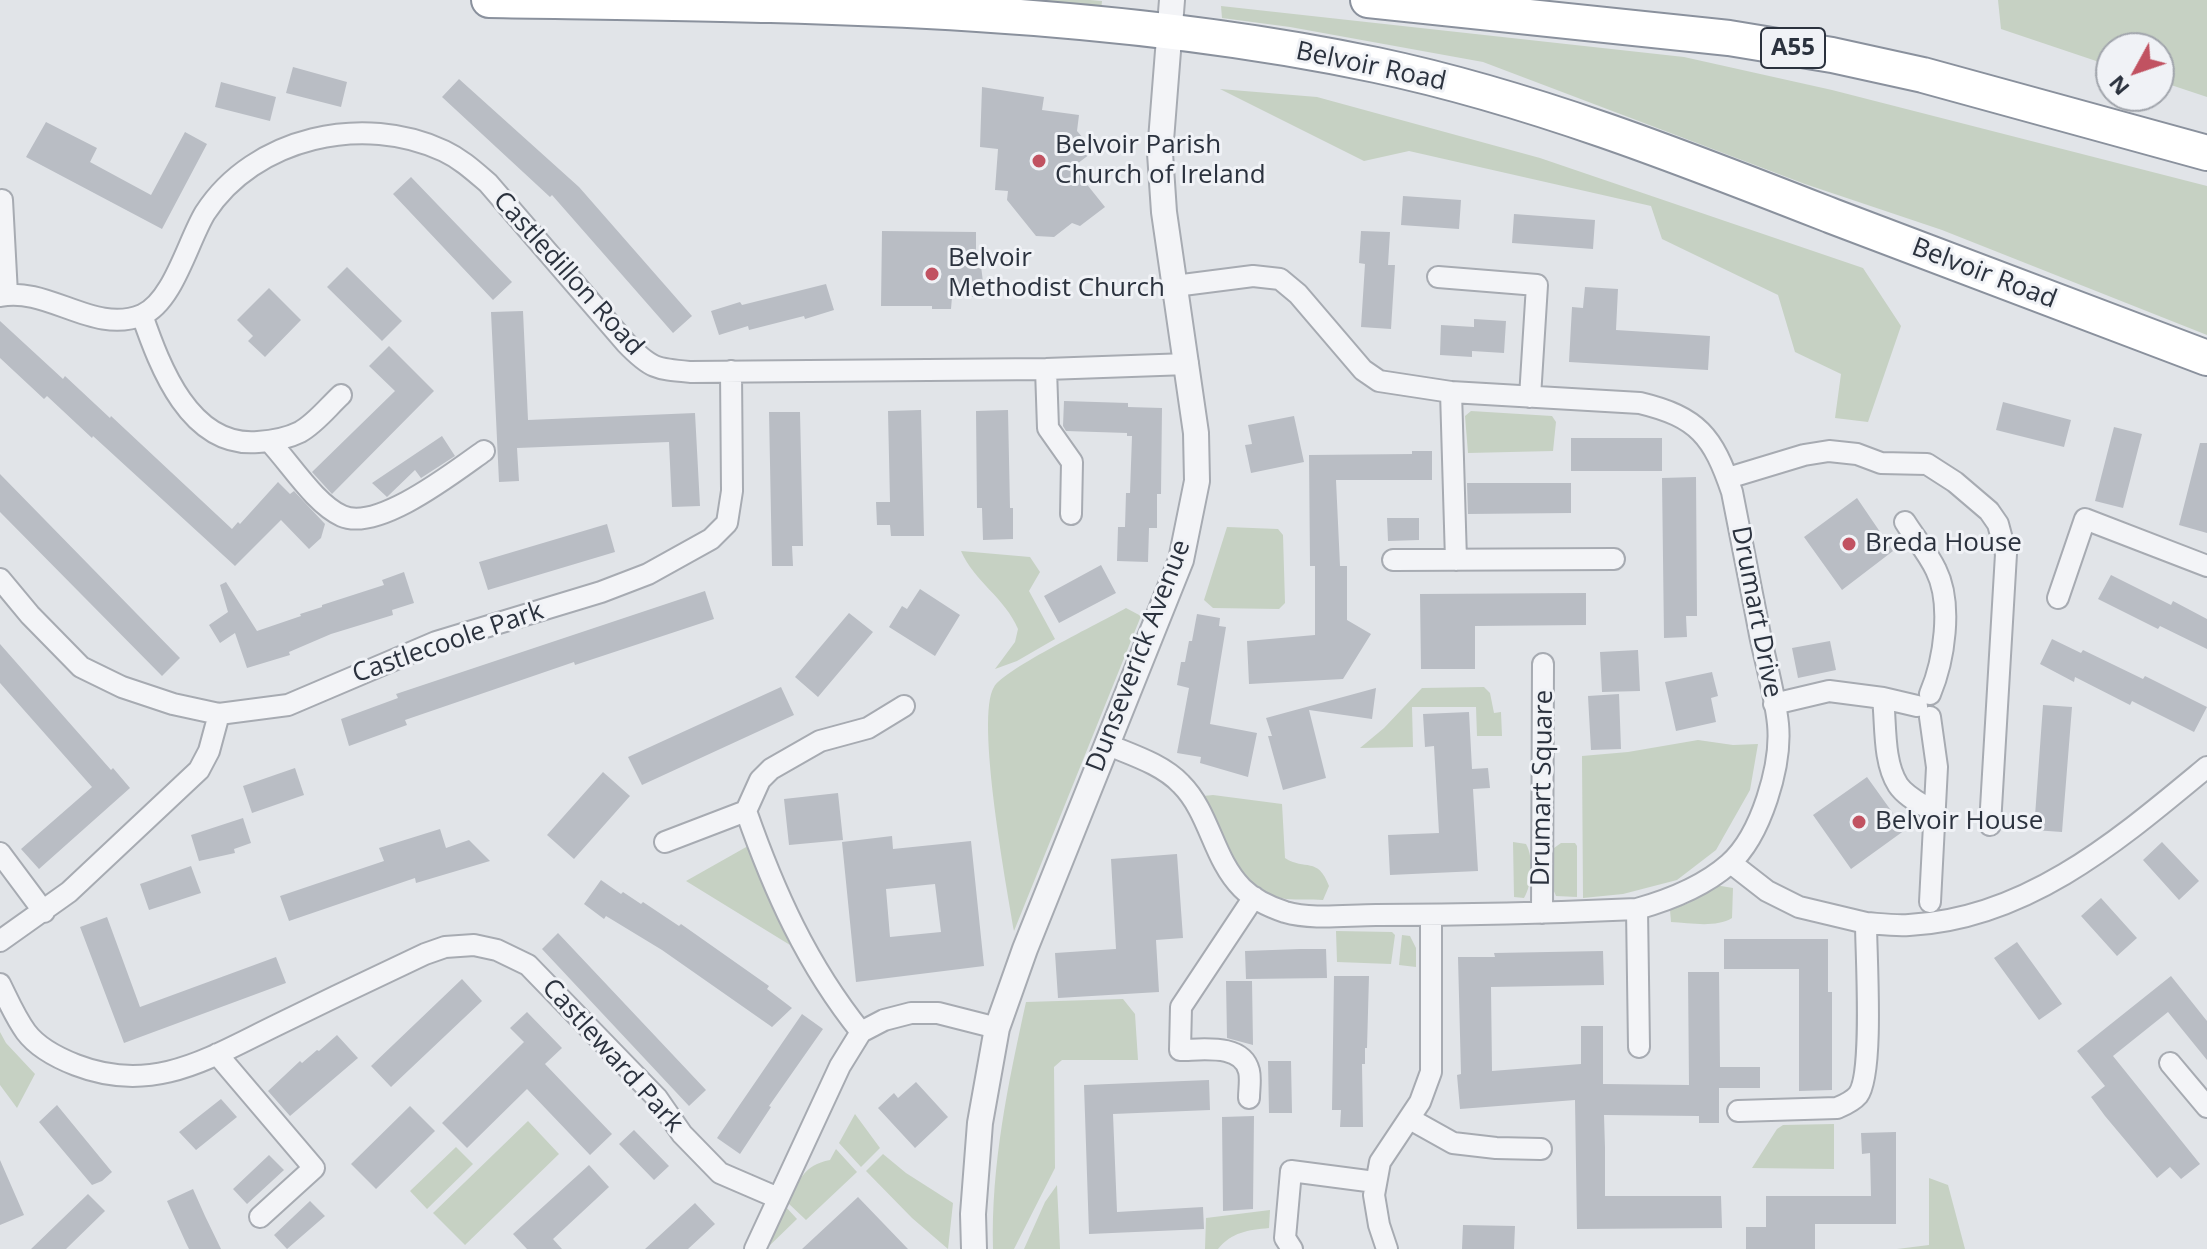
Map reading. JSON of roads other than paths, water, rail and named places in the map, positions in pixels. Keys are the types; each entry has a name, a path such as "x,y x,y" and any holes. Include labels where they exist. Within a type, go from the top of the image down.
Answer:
{"highway":[{"name":"Belvoir Road","path":"489,0 938,12 1057,20 1171,16 1463,86 1721,172 2207,358"},
{"name":"A55","path":"1368,0 1729,38 1832,55 1923,75 2207,153"}],"street":[{"name":"Dunseverick Avenue","path":"974,1249 973,1214 980,1123 997,1028 1025,949 1181,560 1192,513 1197,481 1196,433 1164,212 1160,153 1171,16"},
{"name":"Castledillon Road","path":"142,315 161,299 206,213 248,169 271,154 300,142 365,133 395,135 445,151 465,163 488,183 642,360 657,369 1046,369 1188,364"},
{"path":"2,200 3,295 29,297 101,319 142,315 166,375 193,416 218,434 244,443 285,439 303,430 341,395"},
{"name":"Drumart Drive","path":"1106,744 1152,763 1182,784 1200,810 1227,869 1243,889 1286,912 1431,915 1637,909 1690,889 1731,863 1750,835 1777,769 1778,725 1728,478 1707,436 1690,422 1667,410 1640,403 1451,392 1379,381 1363,370 1298,294 1280,279 1253,276 1175,286"},
{"path":"1438,277 1537,285 1530,397"},
{"path":"1046,369 1048,428 1072,462 1071,514"},
{"name":"Castlecoole Park","path":"0,579 81,667 122,687 173,704 219,714 288,705 436,642 601,592 648,574 711,539 727,523 732,491 731,371"},
{"path":"1451,392 1456,560"},
{"path":"269,441 321,501 342,516 359,520 388,512 484,451"},
{"path":"1728,478 1804,455 1844,452 1881,463 1927,464 1955,482 1989,511 1998,524 2006,554 1990,825"},
{"path":"2058,598 2085,519 2207,566"},
{"path":"1905,522 1937,572 1945,601 1941,668 1925,706 1937,767 1930,902"},
{"path":"1393,560 1614,559"},
{"name":"Drumart Square","path":"1542,913 1543,664"},
{"path":"1774,704 1829,691 1925,706"},
{"path":"1883,698 1890,762 1898,785 1911,798 1934,812"},
{"path":"665,842 746,811 760,780 771,769 820,741 868,728 904,706"},
{"path":"0,941 44,912 112,855 199,770 209,751 219,714"},
{"path":"1731,863 1767,891 1799,907 1866,923 1908,926 1957,919 2017,898 2067,875 2127,833 2207,767"},
{"path":"746,811 779,899 807,955 834,999 861,1032"},
{"path":"0,853 44,912"},
{"path":"1249,1098 1249,1070 1240,1057 1228,1051 1180,1050 1181,1007 1254,897"},
{"path":"1637,909 1639,1047"},
{"path":"1387,1249 1379,1225 1375,1182 1380,1162 1420,1102 1431,1072 1431,915"},
{"path":"1738,1111 1837,1108 1859,1094 1866,1066 1866,923"},
{"name":"Castleward Park","path":"0,984 27,1033 42,1047 95,1073 120,1078 144,1077 180,1069 217,1054 425,954 445,947 474,945 497,950 528,965 573,1008 657,1098 682,1134 720,1173 778,1198"},
{"path":"755,1249 840,1066 861,1032 884,1020 911,1013 938,1013 997,1028"},
{"path":"217,1054 314,1168 260,1217"},
{"path":"2170,1063 2207,1107"},
{"path":"1410,1119 1453,1143 1541,1149"},
{"path":"1292,1249 1285,1238 1291,1171 1375,1182"}],"place":[{"name":"Belvoir Parish Church of Ireland","path":"1039,161"},
{"name":"Belvoir Methodist Church","path":"932,274"},
{"name":"Breda House","path":"1849,544"},
{"name":"Belvoir House","path":"1859,822"}]}
